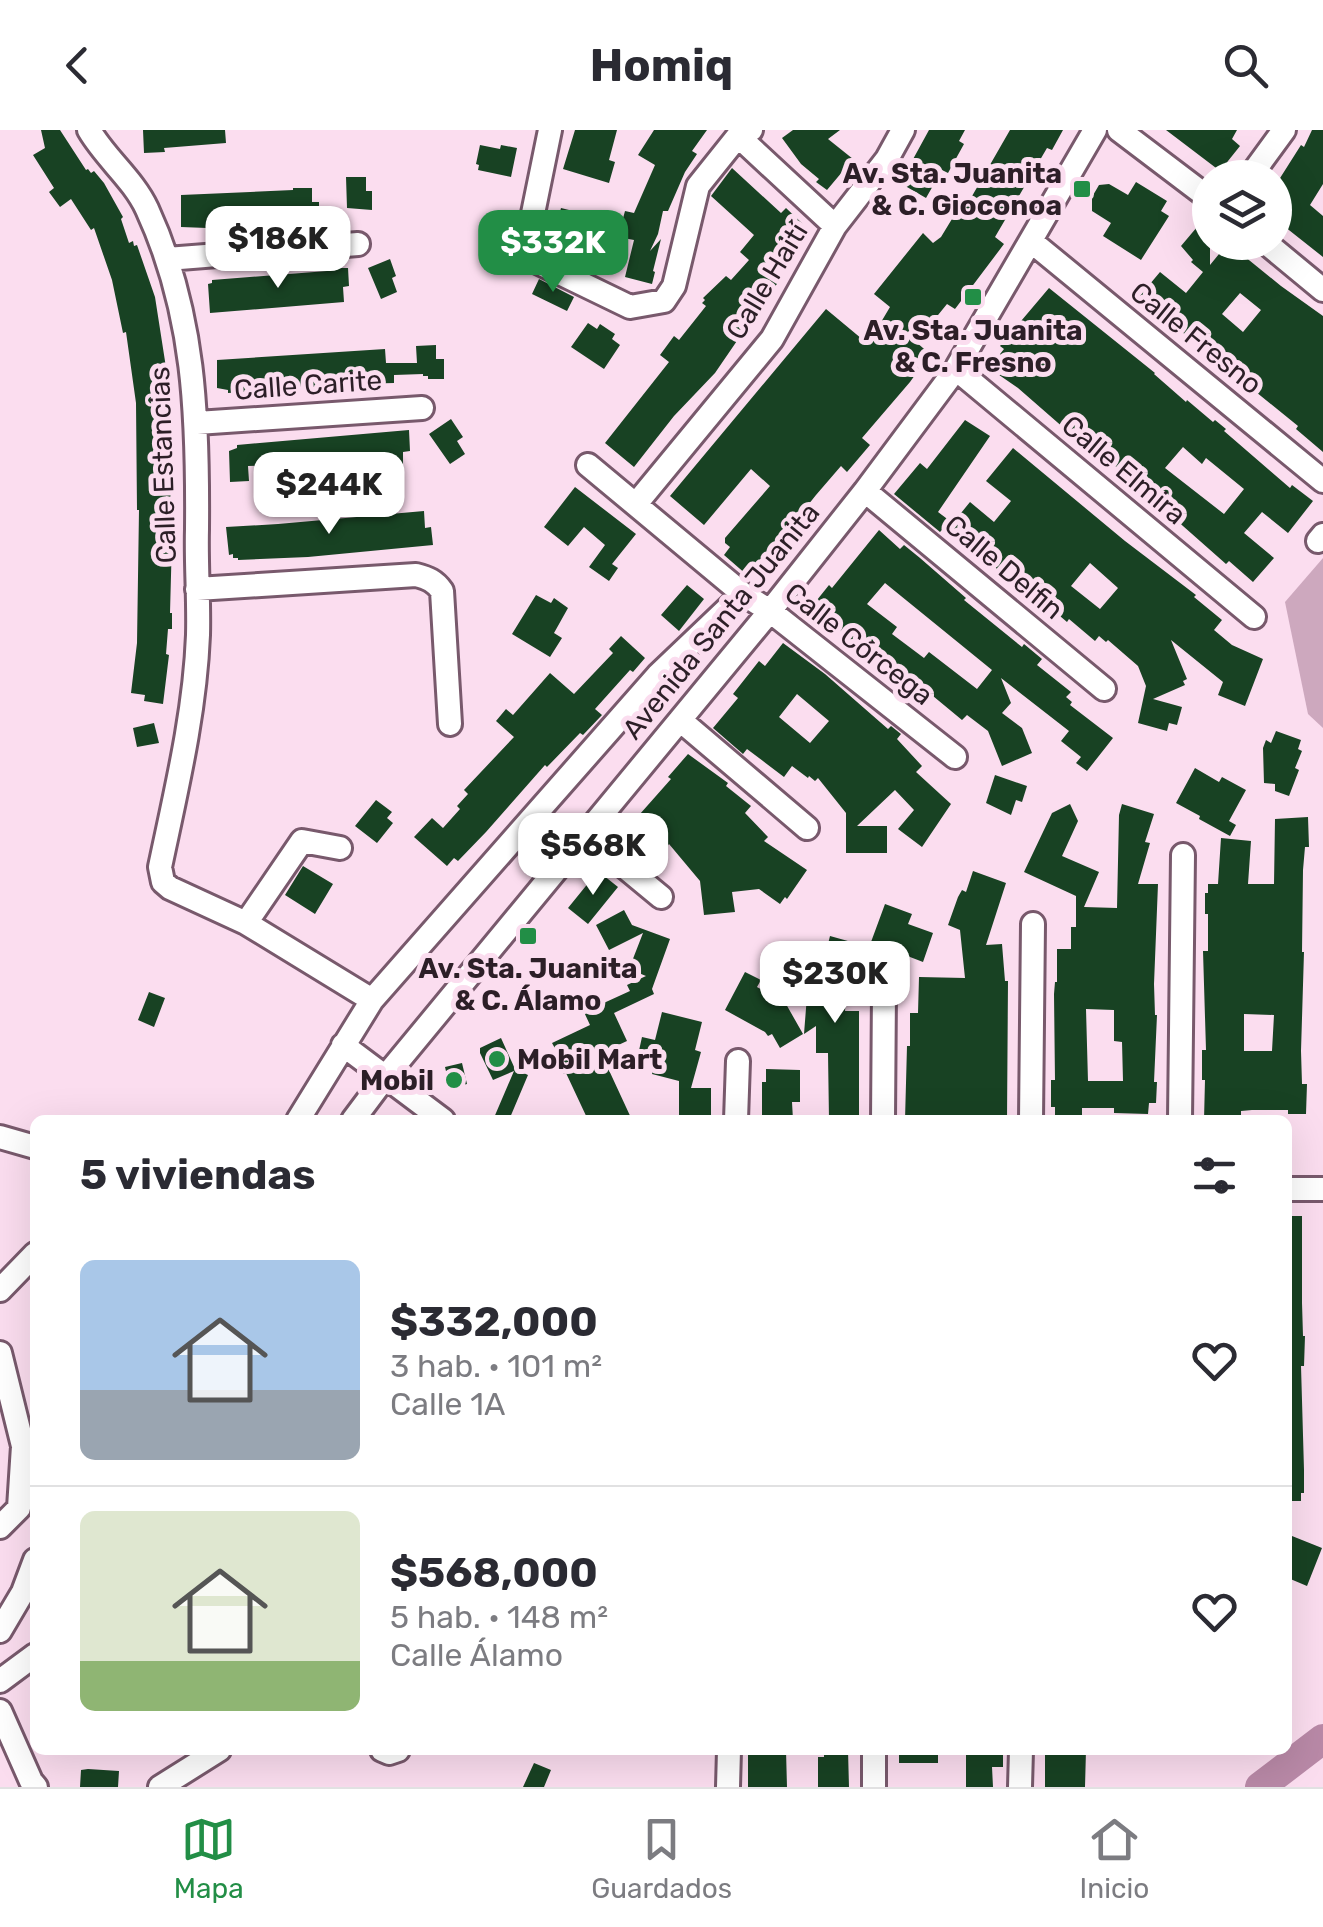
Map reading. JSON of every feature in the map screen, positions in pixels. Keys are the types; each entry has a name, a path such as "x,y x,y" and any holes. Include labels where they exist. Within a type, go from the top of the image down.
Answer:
{"street":[{"name":"Calle Estancias","path":"89,130 145,205 167,259 192,362 198,635 181,763 160,876 170,888 246,922"},
{"path":"550,130 528,238 533,260 630,308 664,300 674,286 698,186 744,133 835,226"},
{"name":"Calle Haití","path":"636,504 772,339 835,226 887,159 903,130"},
{"name":"Avenida Santa Juanita","path":"357,1115 770,611 956,370 1095,130"},
{"path":"1119,130 1192,185"},
{"path":"1263,160 1284,130"},
{"name":"Calle Fresno","path":"1032,242 1323,481"},
{"path":"167,259 358,244"},
{"path":"1287,260 1323,290"},
{"name":"Calle Elmira","path":"956,370 1254,617"},
{"name":"Calle Carite","path":"196,423 422,408"},
{"name":"Calle Córcega","path":"588,465 743,594 955,757"},
{"name":"Calle Delfin","path":"865,491 1104,688"},
{"path":"197,589 416,575 427,578 442,591 450,724"},
{"path":"301,1115 372,1000 658,675 743,594"},
{"path":"680,720 807,828"},
{"path":"586,835 660,897"},
{"path":"340,848 302,841 246,922 372,1000"},
{"path":"1180,1115 1183,855"},
{"path":"1031,1115 1033,924"},
{"path":"883,1115 884,990"},
{"path":"343,1045 437,1115"},
{"path":"736,1115 738,1061"},
{"path":"0,1137 30,1145"},
{"path":"1292,1189 1323,1189"},
{"path":"0,1290 30,1259"},
{"path":"0,1353 24,1446 19,1508 0,1526"},
{"path":"0,1631 30,1573"},
{"path":"0,1681 30,1659"},
{"path":"0,1711 36,1787"},
{"path":"160,1787 212,1755"},
{"path":"728,1787 729,1755"},
{"path":"874,1755 874,1787"},
{"path":"1020,1787 1021,1755"}],"shaded area":[{"path":"1323,558 1323,728 1308,714 1285,602"}],"building":[{"path":"41,130 60,130 86,170 94,171 104,183 123,217 129,243 137,245 155,297 172,406 172,629 168,629 163,704 144,701 145,695 131,693 137,643 139,510 136,403 126,332 123,333 112,280 94,228 91,230 71,199 60,207 49,192 54,188 33,155 45,148"},
{"path":"143,130 225,130 226,143 144,153"},
{"path":"575,130 617,130 609,160 615,162 609,183 563,169"},
{"path":"654,130 707,130 692,151 697,154 668,211 663,211 650,251 661,239 652,284 625,277 634,240 618,237 625,211 634,213 655,165 638,155"},
{"path":"793,130 840,130 828,139 853,159 827,190 816,182 819,179 801,164 782,138"},
{"path":"929,130 965,130 959,141 964,144 948,173 942,170 926,198 900,183"},
{"path":"1010,130 1063,130 1052,150 1047,148 995,237 1004,244 955,309 947,304 916,342 930,354 862,438 870,445 847,472 841,466 816,495 796,520 802,525 784,546 777,540 747,575 724,555 730,547 725,538 770,486 751,469 704,525 670,496 826,309 868,344 890,307 874,294 923,233 933,243 955,214 960,217"},
{"path":"1166,130 1237,130 1232,139 1240,146 1229,160 1206,160"},
{"path":"1312,130 1323,130 1323,184 1310,205 1323,216 1323,257 1292,232 1291,160 1301,145 1304,147"},
{"path":"480,145 517,148 511,177 478,170"},
{"path":"732,168 781,213 786,208 806,227 770,268 782,278 739,333 715,373 634,467 605,443 669,362 660,355 674,336 679,340 706,306 703,298 726,276 731,280 749,260 740,252 754,235 711,196"},
{"path":"346,177 366,177 366,191 372,191 372,210 347,208"},
{"path":"1136,182 1167,201 1161,211 1169,216 1141,260 1103,236 1111,223 1092,211 1092,197 1099,185 1109,184 1128,195"},
{"path":"312,188 312,202 319,202 319,220 181,227 181,195"},
{"path":"561,208 593,216 584,254 551,246"},
{"path":"1192,233 1192,259 1181,246"},
{"path":"481,235 507,237 503,265 482,263"},
{"path":"390,259 397,292 381,299 368,268"},
{"path":"1210,260 1210,265 1214,260 1249,260 1323,316 1323,452 1296,429 1298,426 1139,297 1160,272 1186,293 1203,272 1191,262","holes":["1240,293 1261,310 1243,332 1222,314"]},
{"path":"348,268 349,286 343,287 344,302 210,313 208,284 212,280"},
{"path":"539,279 574,297 567,311 532,294"},
{"path":"1049,288 1186,402 1226,429 1290,488 1292,485 1313,501 1288,533 1262,512 1244,533 1274,558 1253,582 1165,513 1149,499 1151,496 1067,426 1065,429 989,368 1004,349 1000,346","holes":["1183,447 1202,464 1206,458 1244,489 1224,514 1165,468"]},
{"path":"588,323 597,329 600,324 615,334 612,339 620,345 604,369 571,347"},
{"path":"436,345 436,359 444,359 444,379 428,379 423,374 394,375 394,383 228,393 217,388 217,360 385,349 386,363 417,363 416,346"},
{"path":"451,419 463,437 457,441 465,454 450,464 429,434"},
{"path":"965,420 990,436 938,512 950,521 940,532 894,494 920,463 927,469"},
{"path":"409,430 410,451 403,452 403,467 275,477 275,465 248,466 249,481 230,482 229,451 237,445"},
{"path":"1013,448 1196,595 1222,620 1214,630 1232,645 1263,659 1245,706 1218,695 1223,682 1171,640 1187,679 1183,681 1185,685 1153,699 1182,707 1177,725 1169,723 1167,731 1138,723 1146,686 1138,666 1108,640 1099,636 1095,641 1069,619 1067,622 1047,605 1045,608 948,529 970,502 994,522 1011,501 986,481","holes":["1090,563 1118,588 1100,609 1071,586"]},
{"path":"575,487 636,534 612,564 618,568 609,581 589,567 605,545 584,527 568,546 544,527"},
{"path":"424,511 425,528 431,527 433,545 308,557 238,560 229,555 226,527"},
{"path":"879,530 900,549 904,545 964,600 1042,659 1037,665 1071,692 1066,697 1072,702 1070,705 1113,738 1087,771 1076,763 1081,757 1061,741 1069,731 1001,678 1011,703 1002,713 1022,728 1032,753 1002,766 988,731 967,715 962,720 933,696 926,704 813,605 829,585 832,588","holes":["885,583 992,670 977,689 929,652 924,658 892,634 897,627 867,604"]},
{"path":"687,585 704,599 679,631 661,615"},
{"path":"536,595 551,603 554,598 568,608 554,633 562,638 550,657 512,634"},
{"path":"621,636 645,658 595,709 602,715 545,765 458,861 454,858 447,866 414,837 432,818 443,828 460,809 457,806 468,794 464,790 514,737 496,721 506,709 513,715 550,673 574,694 613,653 609,649"},
{"path":"783,643 888,729 891,726 901,734 897,739 922,766 916,772 951,804 922,847 898,829 914,810 895,790 857,826 887,826 887,853 846,853 846,813 818,778 808,778 792,766 784,777 747,749 743,754 713,728 738,698 733,694 759,661 765,666","holes":["797,694 829,721 810,743 779,717"]},
{"path":"154,723 159,743 137,747 133,728"},
{"path":"1276,731 1301,740 1298,749 1302,751 1295,768 1299,770 1289,796 1275,791 1275,784 1264,783 1263,748 1266,740 1271,743"},
{"path":"688,754 728,783 726,786 751,806 745,813 768,837 764,841 807,870 780,904 759,889 732,892 735,912 704,915 700,881 669,844 663,852 632,823"},
{"path":"1195,768 1219,782 1222,777 1246,790 1229,821 1236,825 1230,836 1176,803"},
{"path":"995,775 1027,786 1022,802 1016,800 1011,815 986,803"},
{"path":"376,800 392,812 387,818 393,823 377,843 355,826"},
{"path":"1070,804 1078,821 1062,856 1099,872 1084,907 1117,908 1122,804 1154,814 1138,884 1158,884 1154,984 1157,1082 1156,1103 1149,1103 1148,1114 1082,1108 1082,1115 1055,1115 1055,1107 1051,1107 1051,1080 1055,1080 1057,949 1071,949 1076,896 1024,872 1052,813","holes":["1086,1009 1114,1010 1114,1041 1122,1042 1123,1081 1088,1081"]},
{"path":"1308,817 1309,847 1305,847 1303,870 1301,1051 1302,1084 1307,1084 1306,1114 1252,1110 1241,1111 1241,1115 1204,1115 1203,951 1208,951 1205,893 1208,884 1218,884 1221,838 1251,841 1248,884 1274,884 1275,819","holes":["1244,1014 1274,1015 1272,1051 1244,1051"]},
{"path":"303,866 333,884 315,914 285,895"},
{"path":"598,871 618,887 588,924 568,908"},
{"path":"973,871 1006,883 986,945 1002,944 1008,981 1007,1115 905,1115 910,1013 918,1013 919,977 965,978 960,930 948,925 958,897 962,890 966,892"},
{"path":"885,904 912,914 908,924 933,933 923,962 871,942"},
{"path":"624,910 632,925 670,939 652,989 654,994 614,1013 627,1041 601,1053 630,1115 586,1115 553,1054 557,1052 552,1043 590,1025 584,1012 630,991 627,985 646,976 629,969 643,933 609,950 596,925"},
{"path":"830,936 855,943 843,983 847,983 845,1011 859,1011 859,1115 829,1115 828,1053 816,1053 816,1026 804,1034 809,970 817,941 828,944"},
{"path":"745,972 761,980 757,987 786,1004 803,1034 780,1048 772,1034 768,1036 725,1010"},
{"path":"149,992 165,998 154,1027 138,1020"},
{"path":"662,1012 702,1022 695,1050 701,1052 691,1088 711,1088 711,1115 679,1115 679,1081 652,1074 656,1059 638,1055 642,1037 655,1040"},
{"path":"501,1038 515,1069 528,1075 511,1115 495,1115 514,1071 493,1080 480,1048"},
{"path":"462,1063 467,1084 450,1088 445,1067"},
{"path":"766,1069 800,1070 800,1102 792,1102 793,1115 762,1115 762,1082 766,1082"},
{"path":"1292,1216 1302,1216 1305,1336 1301,1366 1301,1501 1292,1501"},
{"path":"1292,1536 1322,1548 1307,1586 1292,1580"},
{"path":"748,1755 786,1755 787,1787 748,1787"},
{"path":"848,1755 849,1787 818,1787 818,1757"},
{"path":"899,1755 938,1755 938,1763 899,1763"},
{"path":"966,1755 1003,1755 1003,1767 992,1767 993,1787 966,1787"},
{"path":"1045,1755 1086,1755 1085,1787 1045,1787"},
{"path":"534,1763 551,1770 544,1787 523,1787"},
{"path":"81,1770 119,1771 118,1787 80,1787"}],"waterway":[{"path":"1260,1787 1323,1739"}],"place":[{"name":"Av. Sta. Juanita & C. Gioconoa","path":"1082,189"},
{"name":"Av. Sta. Juanita & C. Fresno","path":"973,297"},
{"name":"Av. Sta. Juanita & C. Álamo","path":"528,936"},
{"name":"Mobil Mart","path":"497,1059"},
{"name":"Mobil","path":"454,1080"}]}
